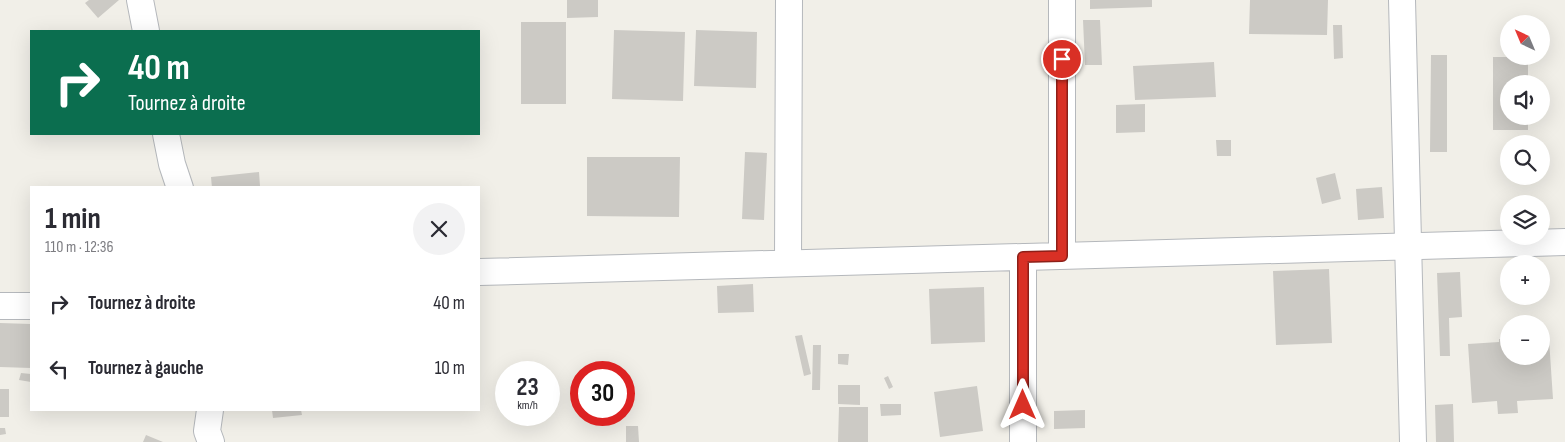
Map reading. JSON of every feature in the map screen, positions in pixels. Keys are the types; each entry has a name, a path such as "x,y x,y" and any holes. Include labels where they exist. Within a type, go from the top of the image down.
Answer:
{"street":[{"path":"140,0 146,30"},
{"path":"788,263 789,0"},
{"path":"1062,0 1062,256"},
{"path":"1402,0 1413,442"},
{"path":"166,135 172,164 179,186"},
{"path":"480,272 1565,242"},
{"path":"1023,257 1023,442"},
{"path":"0,306 30,306"},
{"path":"210,411 207,431 211,442"}],"building":[{"path":"89,0 119,0 98,18 85,3"},
{"path":"567,0 598,0 598,17 567,18"},
{"path":"1090,0 1152,0 1152,7 1090,9"},
{"path":"1250,0 1328,0 1327,35 1249,34"},
{"path":"1083,20 1100,20 1102,65 1085,65"},
{"path":"521,22 566,22 566,104 521,104"},
{"path":"1333,25 1342,25 1343,58 1334,59"},
{"path":"614,30 685,32 683,101 612,99"},
{"path":"696,30 757,32 756,88 694,86"},
{"path":"1431,55 1447,55 1447,152 1430,152"},
{"path":"1493,57 1500,57 1500,65 1528,65 1528,75 1500,75 1500,125 1528,125 1528,130 1493,130"},
{"path":"1214,62 1216,97 1135,100 1133,66"},
{"path":"1145,104 1145,132 1116,133 1116,105"},
{"path":"1216,140 1231,140 1231,156 1217,156"},
{"path":"745,152 767,153 764,220 742,219"},
{"path":"587,157 680,157 679,217 587,216"},
{"path":"259,172 260,186 212,186 211,177"},
{"path":"1335,173 1341,199 1322,204 1316,178"},
{"path":"1382,187 1384,218 1358,220 1356,189"},
{"path":"1329,269 1332,343 1276,345 1273,271"},
{"path":"1460,272 1462,317 1449,318 1450,356 1440,356 1437,273"},
{"path":"753,284 754,312 718,313 717,286"},
{"path":"984,287 985,342 931,344 929,289"},
{"path":"0,323 30,324 30,368 0,367"},
{"path":"802,335 811,374 804,376 795,336"},
{"path":"1500,339 1500,365 1550,365 1550,354 1553,399 1517,401 1518,413 1498,414 1497,401 1472,403 1468,344 1499,342"},
{"path":"813,345 821,345 820,390 812,390"},
{"path":"838,354 849,354 848,365 838,364"},
{"path":"21,373 30,374 30,382 19,380"},
{"path":"888,376 893,387 889,389 884,378"},
{"path":"838,385 860,385 860,405 838,404"},
{"path":"977,386 983,431 940,437 934,392"},
{"path":"0,389 9,389 9,417 0,417"},
{"path":"880,404 901,404 901,415 881,416"},
{"path":"1453,404 1454,442 1436,442 1435,405"},
{"path":"839,407 868,407 868,442 838,442"},
{"path":"1085,410 1085,428 1054,429 1054,411"},
{"path":"272,411 301,411 302,415 273,418"},
{"path":"626,426 638,426 639,442 626,442"},
{"path":"0,428 5,428 6,434 0,435"},
{"path":"146,435 163,442 143,442"}],"route":[{"path":"1023,405 1023,257 1062,256 1062,59"}]}
